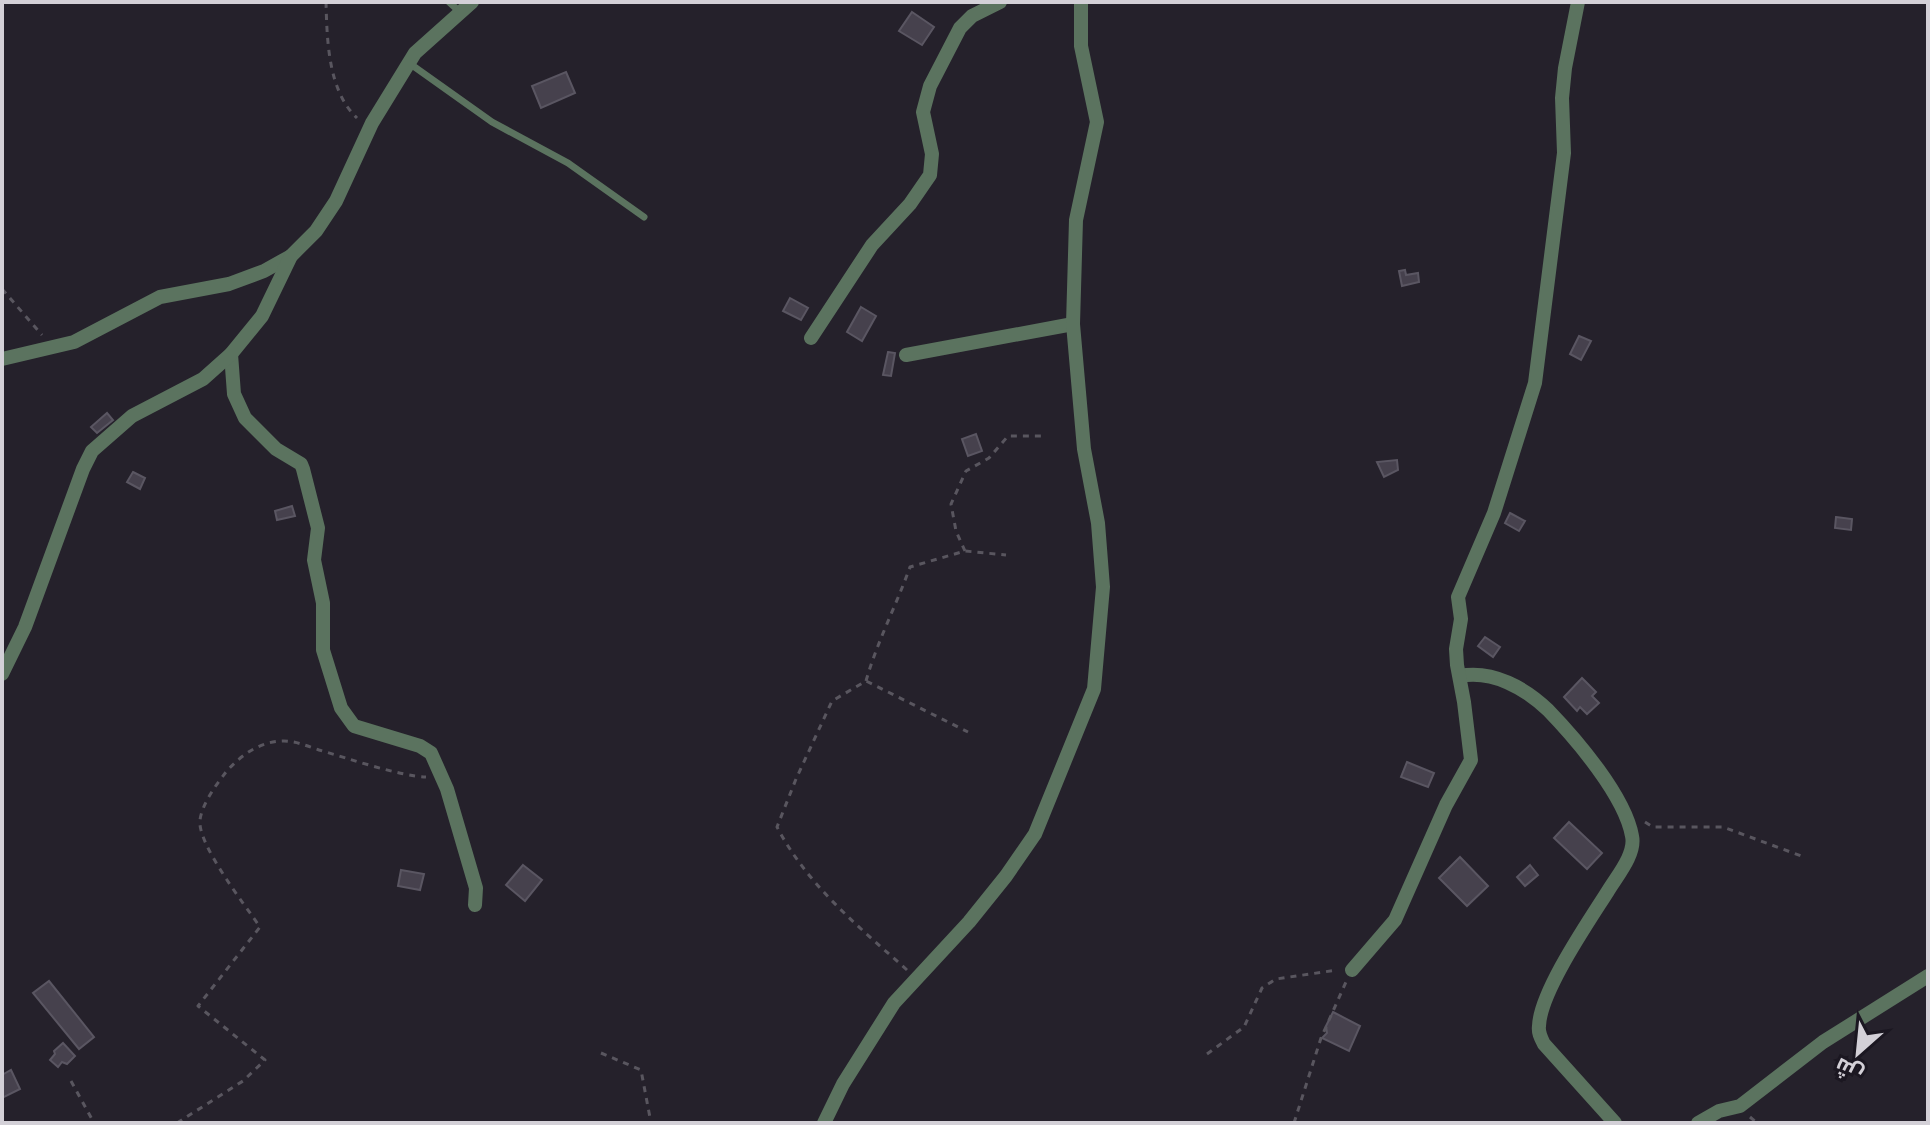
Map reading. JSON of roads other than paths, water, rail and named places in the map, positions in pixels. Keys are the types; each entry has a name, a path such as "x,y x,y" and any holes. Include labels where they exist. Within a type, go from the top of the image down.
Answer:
{"street":[{"path":"811,338 872,245 910,204 930,175 932,154 923,112 930,86 960,28 972,16 1000,2"},
{"path":"824,1123 894,1003 969,922 1035,834 1094,689 1103,587 1098,523 1084,449 1073,324 1076,220 1097,122 1081,46 1081,2"},
{"path":"1352,970 1395,920 1433,833 1471,760 1456,649 1461,619 1458,597 1494,513 1517,449 1535,383 1564,153 1562,98 1565,68 1578,2"},
{"path":"2,359 74,342 160,297 229,284 264,271 291,256 316,231 336,201 372,123 415,53 460,5"},
{"path":"2,674 25,627 92,451 132,416 203,379 231,354 262,316 291,256"},
{"path":"906,355 1073,324"},
{"path":"231,354 234,394 245,418 276,449 301,464 303,469 318,528 314,560 323,603 323,650 341,708 354,726 426,749 435,759 476,888 475,905"},
{"path":"1460,676 1477,673 1511,683 1535,698 1580,745 1616,795 1628,822 1633,838 1632,849 1572,945 1545,1002 1538,1028 1544,1044 1615,1123"},
{"path":"1698,1123 1719,1111 1740,1106 1823,1042 1928,976"}],"lane":[{"path":"409,63 492,122 568,163 644,217"}]}
